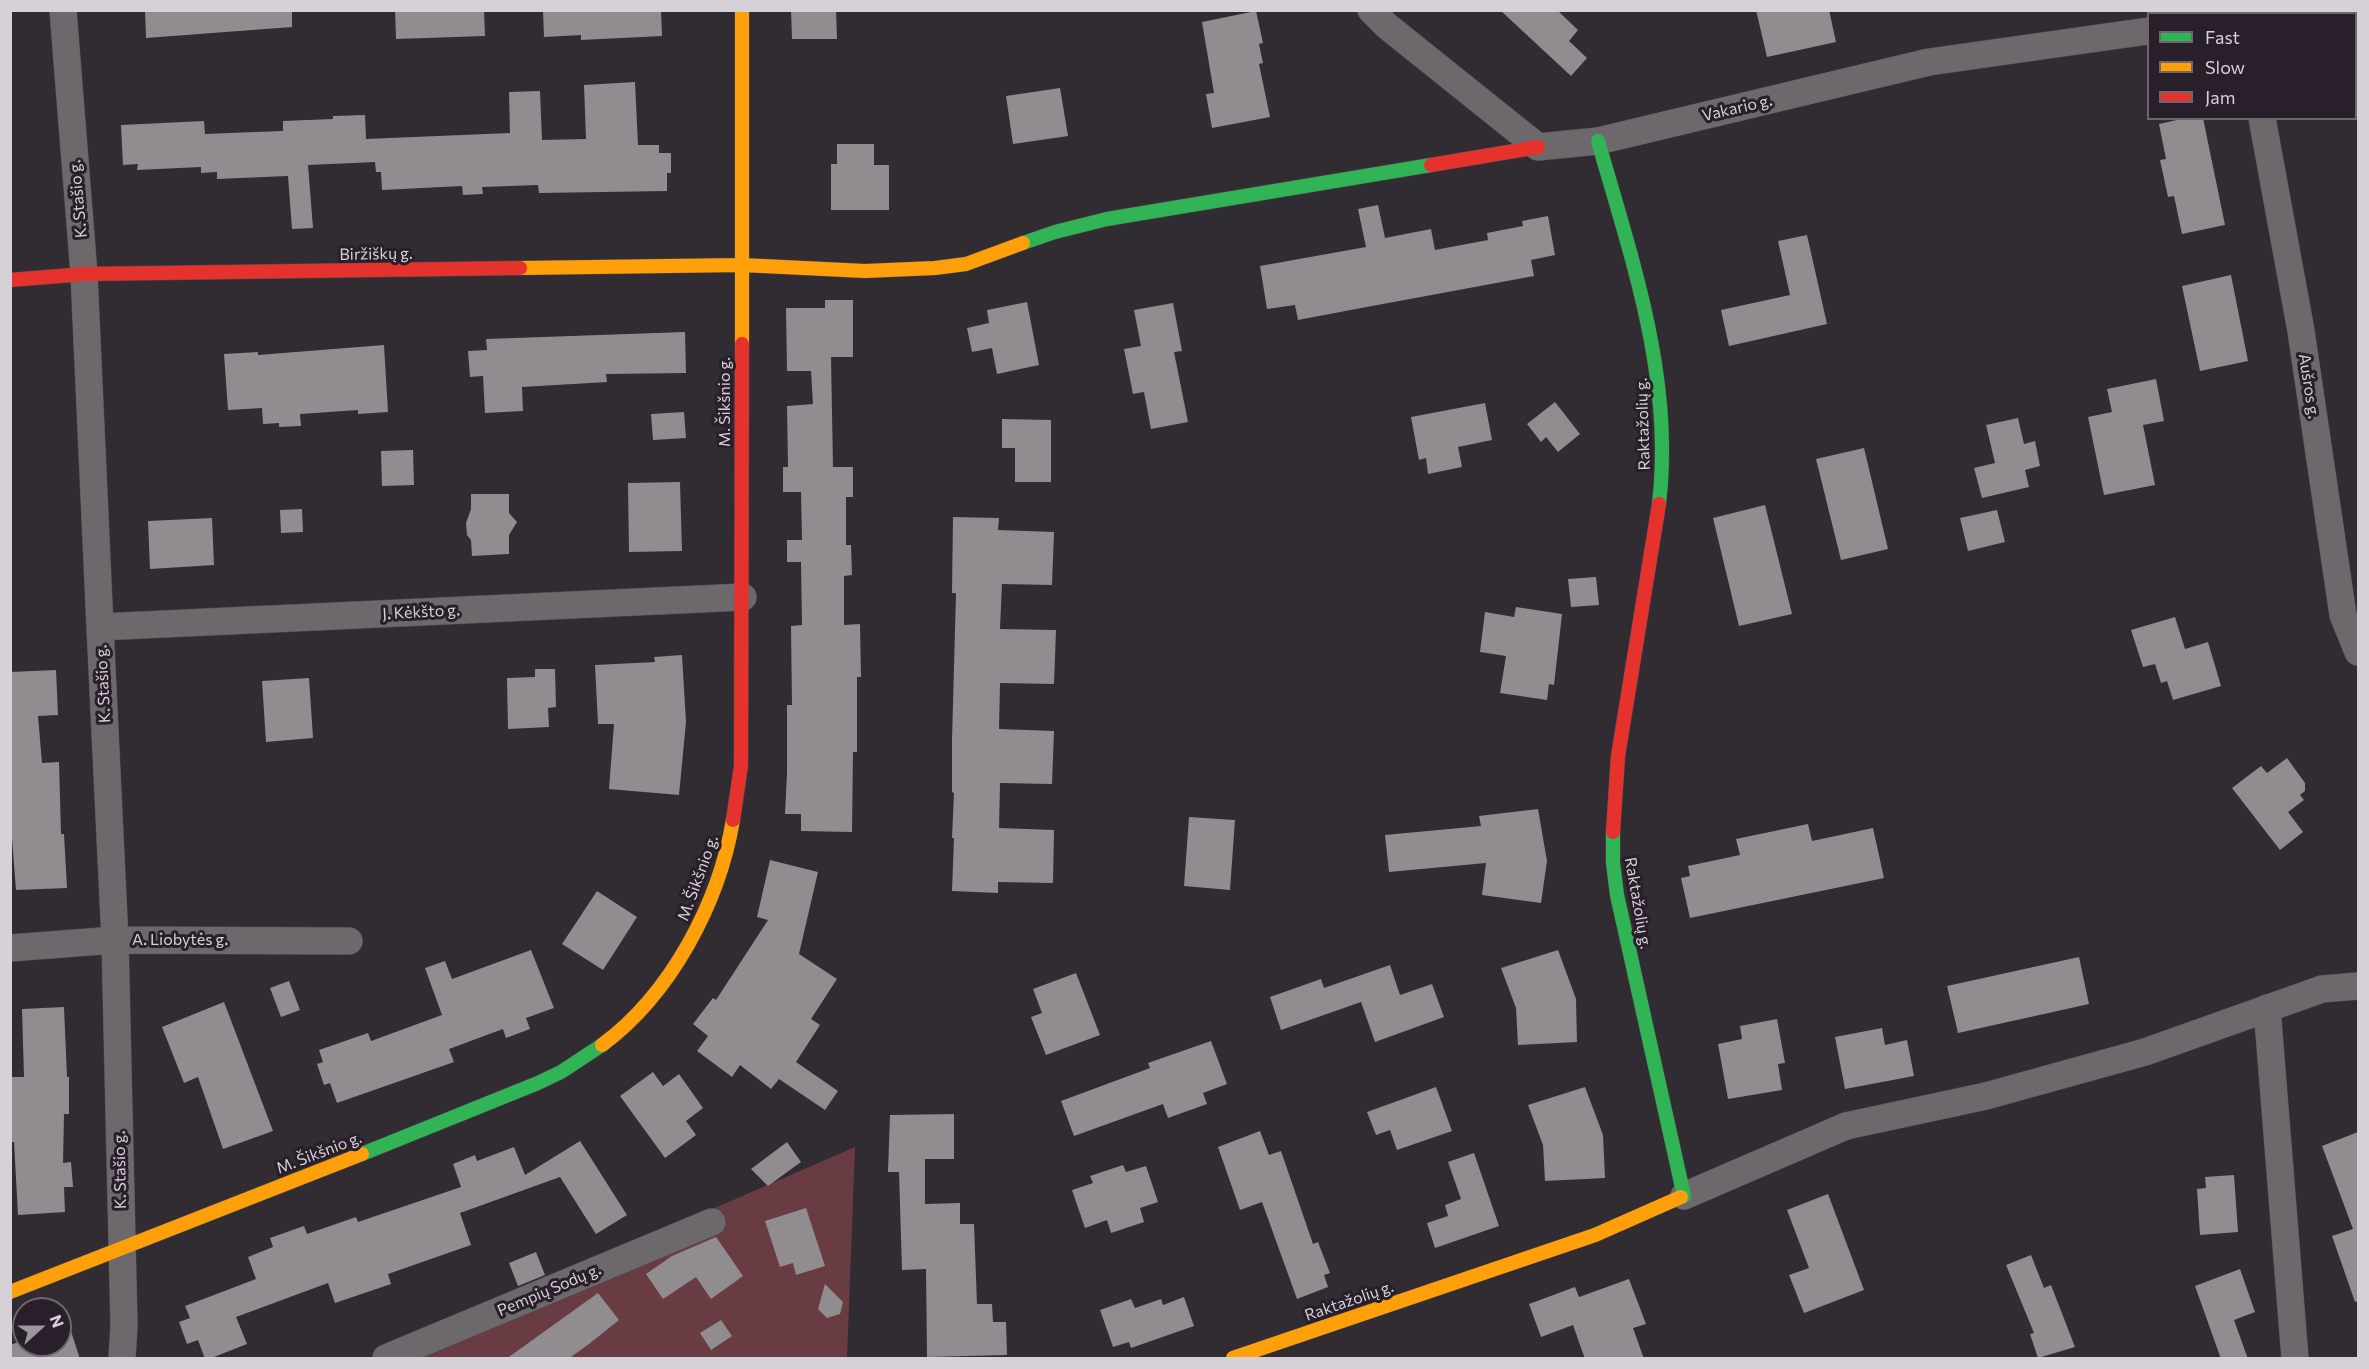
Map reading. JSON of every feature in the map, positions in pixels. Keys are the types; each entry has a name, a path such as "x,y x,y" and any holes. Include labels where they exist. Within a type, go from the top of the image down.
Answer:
{"street":[{"name":"K. Stašio g.","path":"63,10 84,274 115,940 124,1326 122,1359"},
{"name":"M. Šikšnio g.","path":"10,1292 499,1101 559,1073 628,1023 685,952 707,910 725,861 736,813 741,766 742,10"},
{"path":"1371,10 1387,26 1538,147"},
{"name":"Vakario g.","path":"1538,147 1598,141 1929,62 2147,31"},
{"name":"Aušros g.","path":"2262,120 2301,331 2343,615 2358,652"},
{"name":"Raktažolių g.","path":"1233,1359 1595,1235 1684,1196 1619,904 1612,850 1613,808 1622,734 1661,483 1662,417 1658,369 1644,306 1598,141"},
{"name":"Biržiškų g.","path":"10,280 84,274 742,265 866,271 935,268 966,264 1055,232 1107,219 1538,147"},
{"name":"J. Kėkšto g.","path":"100,627 743,597"},
{"name":"A. Liobytės g.","path":"10,948 115,940 349,941"},
{"path":"1684,1196 1846,1126 1986,1096 2145,1052 2322,989 2358,986"},
{"path":"2267,1008 2295,1359"},
{"name":"Pempių Sodų g.","path":"386,1359 712,1222"}],"shaded area":[{"path":"855,1147 847,1358 370,1358"}],"building":[{"path":"145,10 292,10 292,27 146,38"},
{"path":"395,10 484,10 485,36 396,39"},
{"path":"543,10 661,10 662,36 581,40 581,35 544,37"},
{"path":"791,10 836,10 837,39 792,39"},
{"path":"1500,10 1557,10 1578,30 1569,41 1587,58 1571,76"},
{"path":"1756,10 1829,10 1836,42 1767,57"},
{"path":"1256,11 1263,43 1259,44 1263,63 1259,64 1270,117 1212,128 1206,94 1214,93 1202,22"},
{"path":"635,82 638,145 659,145 659,153 671,153 671,173 667,173 667,191 539,193 538,185 482,187 483,194 463,195 462,186 382,190 381,172 376,172 375,162 308,165 313,228 292,229 288,176 217,179 217,172 201,173 201,167 137,170 138,164 123,165 121,125 204,121 205,134 283,131 283,121 365,115 366,139 510,133 509,92 540,91 542,140 586,139 584,85"},
{"path":"1060,88 1068,136 1013,144 1006,96"},
{"path":"2177,120 2203,120 2225,225 2182,234 2174,196 2168,197 2160,160 2166,159 2159,124"},
{"path":"837,144 874,144 874,165 889,165 889,210 831,210 831,164 837,164"},
{"path":"1378,205 1385,238 1431,229 1435,250 1488,240 1487,233 1523,226 1522,221 1548,216 1555,255 1531,260 1534,276 1298,320 1295,305 1267,309 1260,266 1366,247 1358,209"},
{"path":"1807,235 1827,324 1729,346 1721,310 1790,295 1778,241"},
{"path":"2231,275 2248,361 2200,371 2182,286"},
{"path":"825,300 853,300 853,357 831,357 833,467 853,467 853,497 846,497 846,545 851,545 852,575 844,576 844,625 860,624 861,677 857,677 857,752 853,752 852,832 801,831 801,814 785,814 787,705 792,705 791,626 802,625 801,562 787,562 787,540 802,540 801,492 783,492 783,467 788,467 787,406 813,404 811,371 787,371 786,308 825,308"},
{"path":"1027,302 1039,365 997,374 992,348 972,352 967,328 989,323 987,310"},
{"path":"1173,303 1182,351 1174,352 1188,422 1151,429 1144,392 1133,394 1124,349 1141,346 1134,310"},
{"path":"685,332 686,373 606,374 607,382 522,387 523,411 485,413 483,376 470,377 468,351 487,350 486,339"},
{"path":"384,345 388,412 358,414 358,410 300,414 301,426 279,427 279,423 263,424 262,408 228,410 224,354 258,352 258,355"},
{"path":"2156,379 2164,421 2143,425 2155,485 2104,495 2088,417 2112,412 2107,389"},
{"path":"1555,402 1580,434 1558,452 1546,437 1541,442 1527,424"},
{"path":"1485,403 1492,440 1458,447 1462,467 1428,474 1426,458 1419,460 1411,417"},
{"path":"684,412 686,438 653,440 651,414"},
{"path":"2018,418 2024,444 2035,441 2040,466 2025,470 2029,487 1982,498 1974,468 1995,463 1986,425"},
{"path":"1002,419 1051,420 1051,482 1015,482 1015,448 1002,448"},
{"path":"1864,448 1888,549 1841,560 1816,459"},
{"path":"413,450 414,485 382,486 381,451"},
{"path":"680,482 682,551 629,552 628,483"},
{"path":"471,494 509,494 509,513 517,522 509,535 509,554 472,556 471,540 467,535 466,523 471,509"},
{"path":"1765,505 1792,614 1739,626 1713,518"},
{"path":"302,509 303,532 281,533 280,510"},
{"path":"1997,510 2005,542 1968,551 1960,518"},
{"path":"953,517 999,518 998,530 1054,532 1052,585 1002,584 1000,629 1056,630 1054,684 1000,683 999,729 1054,731 1052,784 1000,783 999,828 1054,830 1053,883 998,882 998,893 952,891 954,793 952,792 952,740 956,593 952,593"},
{"path":"212,518 214,565 150,569 148,521"},
{"path":"1596,577 1599,605 1571,607 1568,579"},
{"path":"1516,607 1562,614 1554,685 1549,684 1547,700 1500,693 1506,656 1480,652 1485,612 1514,617"},
{"path":"2175,617 2185,649 2208,642 2221,686 2173,700 2167,681 2161,683 2155,664 2143,667 2131,630"},
{"path":"682,655 686,722 679,795 609,789 614,724 598,724 595,665 655,662 654,657"},
{"path":"535,669 555,669 556,707 548,708 549,727 508,729 507,678 535,677"},
{"path":"56,670 58,715 38,716 42,763 59,762 61,834 64,834 67,888 16,890 10,813 10,672"},
{"path":"309,678 313,738 266,742 262,681"},
{"path":"2287,758 2305,783 2305,791 2300,795 2304,800 2288,812 2303,832 2280,850 2232,788 2261,766 2267,773"},
{"path":"1538,809 1547,861 1541,903 1482,895 1486,863 1389,872 1385,835 1481,826 1479,816"},
{"path":"1189,817 1235,820 1230,890 1184,886"},
{"path":"1808,824 1812,841 1873,828 1884,878 1690,918 1681,878 1690,876 1688,866 1740,855 1736,839"},
{"path":"770,860 818,872 799,954 837,979 811,1019 820,1025 796,1062 838,1091 825,1110 779,1079 771,1089 740,1065 732,1077 697,1051 708,1036 693,1024 713,998 716,1000 768,920 757,917"},
{"path":"597,891 637,917 603,970 562,944"},
{"path":"531,950 554,1008 526,1018 530,1029 506,1038 503,1029 449,1049 454,1062 337,1103 330,1083 324,1085 317,1064 323,1062 319,1050 368,1033 371,1041 442,1015 425,968 445,961 452,979"},
{"path":"1558,950 1576,999 1577,1042 1518,1045 1516,1008 1501,968"},
{"path":"2079,957 2089,1004 1958,1033 1947,986"},
{"path":"1390,965 1400,995 1432,984 1444,1017 1375,1042 1361,1002 1281,1030 1270,997 1321,979 1324,988"},
{"path":"1076,973 1100,1035 1046,1055 1031,1017 1042,1013 1033,989"},
{"path":"289,981 300,1010 281,1017 270,988"},
{"path":"224,1002 273,1131 223,1149 198,1077 184,1083 162,1027"},
{"path":"64,1007 69,1114 64,1114 63,1163 71,1162 73,1187 64,1187 65,1212 18,1215 14,1142 10,1142 10,1101 12,1101 12,1077 24,1077 22,1009"},
{"path":"1777,1019 1785,1063 1778,1064 1782,1090 1728,1099 1718,1044 1742,1039 1740,1026"},
{"path":"1882,1028 1885,1045 1907,1040 1914,1076 1845,1089 1835,1037"},
{"path":"1211,1041 1227,1084 1203,1093 1207,1104 1168,1118 1163,1104 1074,1136 1061,1101 1150,1068 1148,1063"},
{"path":"653,1072 663,1086 679,1074 703,1108 686,1121 696,1135 665,1158 620,1096"},
{"path":"1436,1087 1452,1131 1397,1150 1390,1130 1376,1135 1367,1112"},
{"path":"1585,1087 1603,1135 1605,1178 1545,1181 1543,1145 1528,1105"},
{"path":"954,1114 954,1159 925,1159 925,1204 960,1203 960,1224 974,1224 977,1304 992,1304 993,1322 1006,1322 1007,1355 927,1357 926,1269 902,1270 899,1172 888,1172 890,1115"},
{"path":"1260,1131 1269,1155 1281,1151 1313,1244 1318,1242 1330,1273 1324,1275 1328,1287 1297,1299 1262,1202 1240,1210 1218,1147"},
{"path":"2358,1132 2358,1301 2355,1302 2332,1236 2353,1229 2322,1146"},
{"path":"580,1141 627,1215 596,1234 560,1177 460,1213 471,1245 388,1274 391,1284 335,1303 328,1283 236,1317 247,1344 209,1359 205,1359 198,1340 187,1344 179,1322 190,1318 185,1306 256,1279 248,1257 273,1247 270,1238 304,1226 307,1234 356,1217 358,1222 461,1187 453,1164 475,1155 477,1161 514,1147 525,1175"},
{"path":"787,1142 801,1162 768,1186 751,1169"},
{"path":"1474,1153 1499,1226 1435,1248 1427,1223 1448,1216 1445,1205 1461,1199 1448,1162"},
{"path":"1123,1165 1126,1172 1146,1166 1158,1202 1140,1208 1144,1222 1111,1233 1107,1220 1085,1228 1072,1190 1093,1183 1090,1176"},
{"path":"2234,1175 2238,1232 2200,1235 2197,1189 2206,1188 2205,1177"},
{"path":"1828,1194 1864,1290 1804,1313 1789,1275 1809,1268 1787,1210"},
{"path":"806,1208 825,1266 796,1275 793,1263 780,1267 765,1221"},
{"path":"716,1237 743,1276 711,1299 696,1277 663,1299 646,1274 672,1256"},
{"path":"536,1252 545,1275 518,1286 509,1263"},
{"path":"2031,1255 2044,1288 2051,1285 2075,1347 2038,1358 2030,1334 2034,1333 2006,1265"},
{"path":"2240,1269 2255,1312 2234,1320 2248,1359 2221,1359 2195,1286"},
{"path":"1629,1279 1646,1324 1633,1328 1644,1359 1585,1359 1573,1325 1541,1337 1529,1304 1575,1287 1579,1297"},
{"path":"825,1284 843,1302 840,1314 827,1318 818,1309"},
{"path":"598,1293 619,1320 589,1344 568,1359 506,1359"},
{"path":"1184,1297 1194,1326 1131,1348 1129,1342 1113,1347 1100,1310 1131,1299 1135,1308 1161,1299 1163,1305"},
{"path":"721,1320 732,1336 711,1350 700,1333"},
{"path":"72,1334 80,1359 10,1359 10,1345 12,1344 12,1357 72,1357"}],"traffic: fast":[{"path":"1598,141 1636,275 1655,366 1661,411 1662,457 1659,504"},
{"path":"1023,243 1107,219 1431,165"},
{"path":"1613,832 1613,863 1617,895 1684,1196 1681,1197"},
{"path":"362,1154 538,1083 561,1072 602,1045"}],"traffic: slow":[{"path":"742,10 742,344"},
{"path":"520,268 742,265 865,271 935,268 966,264 1023,243"},
{"path":"602,1045 650,1000 688,944 704,914 716,883 733,820"},
{"path":"10,1292 362,1154"},
{"path":"1233,1358 1595,1235 1681,1197"}],"traffic: jam":[{"path":"1431,165 1538,147"},
{"path":"10,280 84,274 520,268"},
{"path":"733,820 741,766 742,344"},
{"path":"1613,832 1618,756 1659,504"}]}
